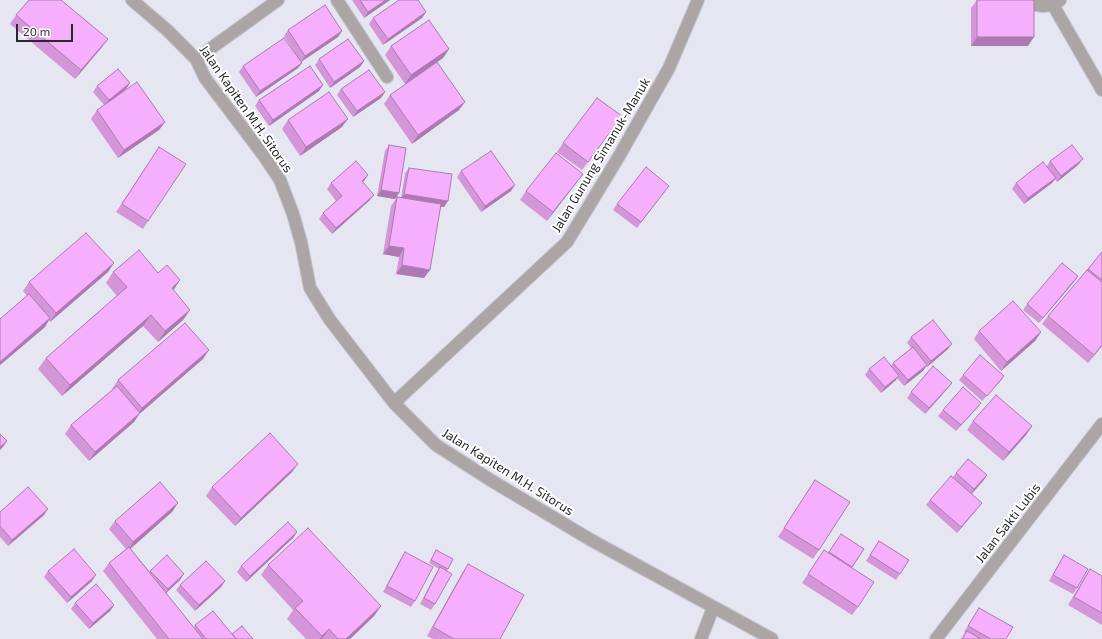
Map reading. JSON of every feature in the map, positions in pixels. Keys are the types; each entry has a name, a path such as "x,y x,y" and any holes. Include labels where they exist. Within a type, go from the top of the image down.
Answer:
{"street":[{"name":"Jalan Kapiten M.H. Sitorus","path":"132,0 167,30 196,59 205,78 264,156 280,180 301,242 310,288 330,320 394,403 436,445 492,481 591,540 772,639"},
{"path":"196,59 278,0"},
{"path":"337,0 387,77"},
{"name":"Jalan Gunung Simanuk-Manuk","path":"394,403 567,242 618,158 669,68 698,0"},
{"path":"1005,0 1025,4 1056,2 1102,90"},
{"name":"Jalan Sakti Lubis","path":"936,639 1102,424"},
{"path":"701,639 713,608"}],"building":[{"path":"29,0 61,0 108,39 81,70 16,15"},
{"path":"360,0 386,0 368,12"},
{"path":"399,0 418,0 426,12 388,39 373,18"},
{"path":"977,0 1034,0 1034,37 977,37"},
{"path":"325,5 342,31 305,56 288,30"},
{"path":"429,20 449,49 411,75 391,46"},
{"path":"284,38 302,63 260,91 243,66"},
{"path":"348,39 364,61 334,82 319,59"},
{"path":"437,62 465,102 418,135 390,95"},
{"path":"310,66 323,85 273,120 259,100"},
{"path":"118,69 130,83 109,100 97,86"},
{"path":"369,70 385,92 357,111 341,89"},
{"path":"137,82 165,122 124,150 97,110"},
{"path":"329,92 348,119 306,147 288,120"},
{"path":"597,98 622,116 588,162 563,143"},
{"path":"389,145 406,148 399,193 381,190"},
{"path":"1072,145 1083,159 1061,176 1050,161"},
{"path":"159,147 186,164 148,221 122,204"},
{"path":"491,151 515,185 485,206 461,171"},
{"path":"556,153 583,174 553,212 526,191"},
{"path":"356,161 368,175 362,181 374,195 336,228 323,213 342,196 331,183"},
{"path":"1043,162 1056,178 1028,198 1016,183"},
{"path":"646,167 669,186 641,222 617,204"},
{"path":"409,168 452,174 448,201 404,194"},
{"path":"397,197 441,204 430,270 402,265 404,248 389,246"},
{"path":"86,233 114,263 56,313 29,282"},
{"path":"139,250 158,273 167,265 180,280 172,288 190,310 165,331 151,315 70,385 46,358 127,287 113,272"},
{"path":"1102,252 1102,280 1088,269"},
{"path":"1062,263 1078,276 1043,318 1027,304"},
{"path":"1087,270 1102,282 1102,345 1094,355 1048,316"},
{"path":"29,294 50,318 0,362 0,319"},
{"path":"1013,301 1041,332 1007,362 979,331"},
{"path":"933,320 952,344 931,361 911,337"},
{"path":"185,323 209,350 142,408 118,380"},
{"path":"913,347 927,365 908,380 893,363"},
{"path":"980,355 1004,376 987,396 963,375"},
{"path":"884,357 899,376 885,387 869,369"},
{"path":"933,366 952,383 929,408 911,392"},
{"path":"117,386 140,413 95,452 71,425"},
{"path":"963,387 981,403 961,425 943,410"},
{"path":"996,395 1032,426 1009,452 973,421"},
{"path":"270,433 298,464 241,518 212,487"},
{"path":"0,434 7,441 0,447"},
{"path":"968,459 987,475 974,489 956,473"},
{"path":"951,476 982,503 961,527 930,500"},
{"path":"815,480 850,502 819,550 784,528"},
{"path":"160,482 178,503 133,542 115,521"},
{"path":"28,487 48,509 12,540 0,526 0,512"},
{"path":"288,522 297,532 250,576 241,566"},
{"path":"308,528 381,606 346,639 338,639 329,629 322,636 295,608 303,601 268,565"},
{"path":"841,534 864,549 852,567 829,552"},
{"path":"879,541 909,560 900,574 870,555"},
{"path":"129,547 203,639 169,639 109,563"},
{"path":"74,549 96,575 71,597 48,571"},
{"path":"436,550 453,559 448,569 431,560"},
{"path":"824,550 874,582 858,607 808,574"},
{"path":"405,552 433,567 415,601 387,586"},
{"path":"167,555 184,574 168,589 150,571"},
{"path":"1064,555 1088,569 1077,588 1053,575"},
{"path":"206,561 225,581 199,605 180,585"},
{"path":"468,564 524,595 500,639 454,639 433,627"},
{"path":"440,567 452,574 435,604 424,598"},
{"path":"1090,569 1102,576 1102,613 1074,597"},
{"path":"96,584 114,605 93,623 75,603"},
{"path":"979,608 1013,627 1006,639 991,639 968,626"},
{"path":"213,611 236,639 206,639 195,625"},
{"path":"242,626 253,639 236,639 232,634"},
{"path":"967,631 981,639 962,639"}]}
